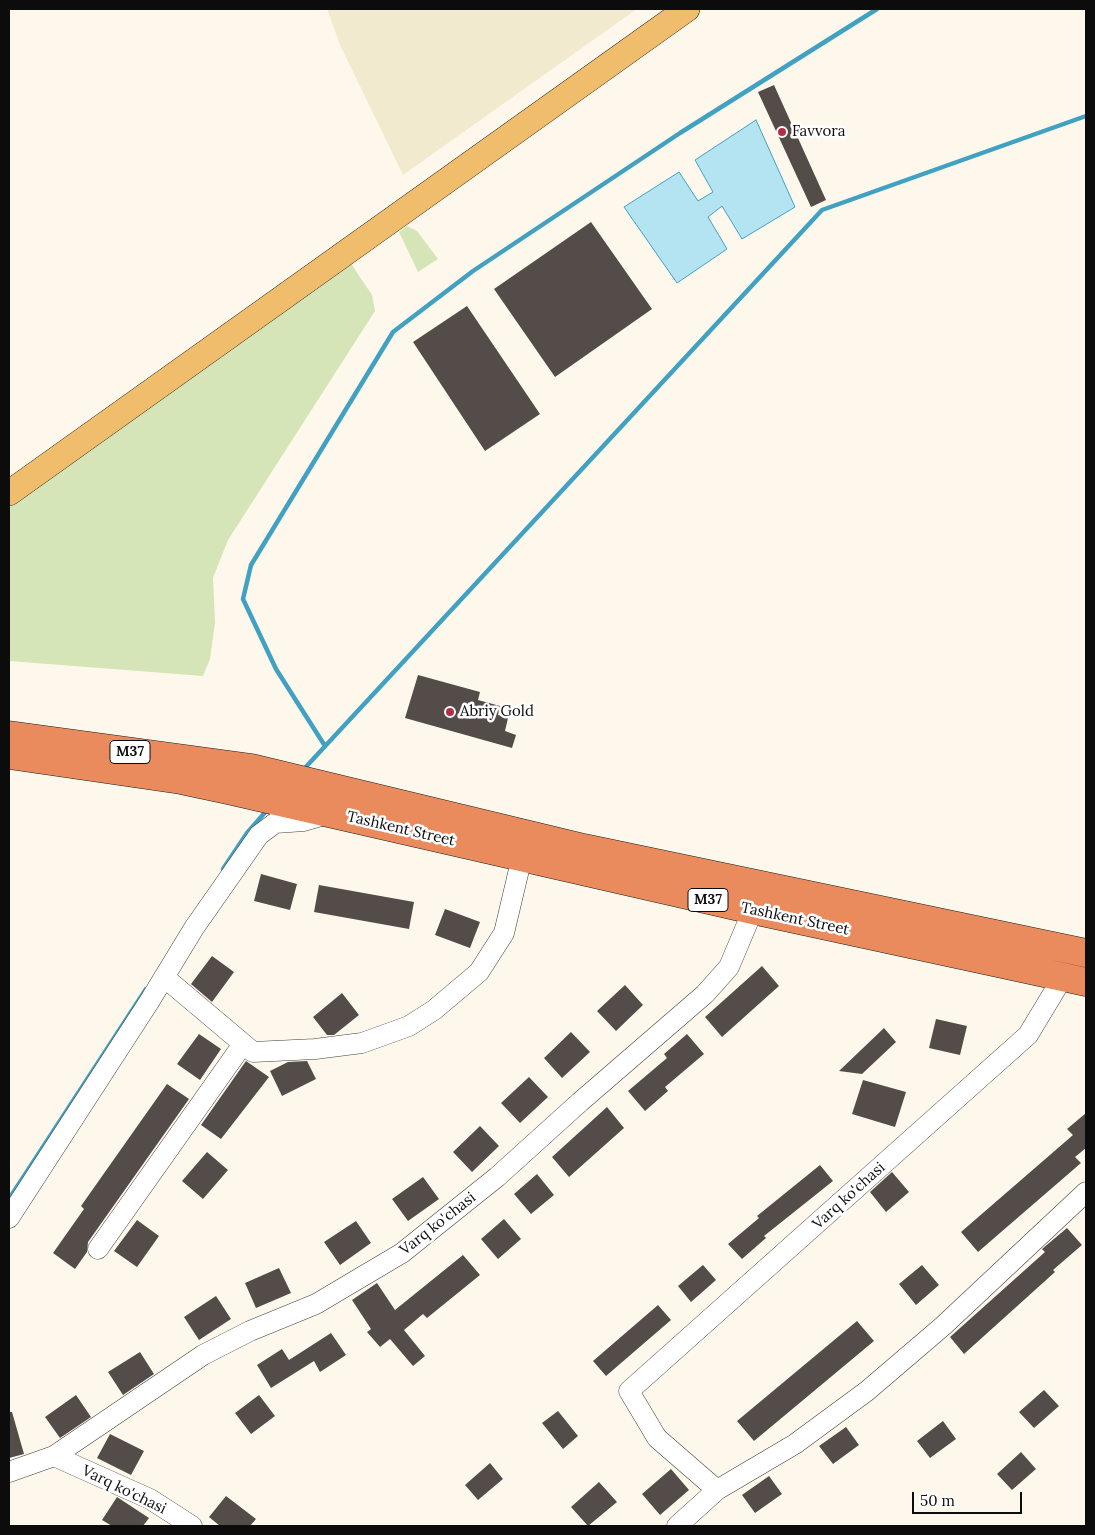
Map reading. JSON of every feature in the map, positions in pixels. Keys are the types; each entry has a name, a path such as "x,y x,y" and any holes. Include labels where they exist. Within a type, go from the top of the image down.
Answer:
{"highway":[{"name":"Tashkent Street","path":"9,735 252,768 584,848 1086,953"},
{"name":"M37","path":"9,755 181,780 330,813"},
{"name":"Tashkent Street","path":"330,813 753,910 1075,979"}],"main road":[{"path":"9,473 658,9"},
{"path":"9,493 687,9"}],"street":[{"path":"9,1218 194,928 258,835 275,823 304,821 330,813"},
{"path":"164,977 253,1052 276,1052 362,1042 409,1026 434,1010 479,972 504,933 522,857"},
{"name":"Varq ko'chasi","path":"9,1472 54,1456 203,1355 250,1331 316,1304 409,1247 498,1177 580,1102 705,994 729,967 753,910"},
{"name":"Varq ko'chasi","path":"717,1490 657,1438 628,1391 1028,1035 1075,979"},
{"path":"98,1249 244,1044"},
{"path":"677,1526 717,1490 794,1444 867,1391 942,1326 1086,1192"},
{"name":"Varq ko'chasi","path":"54,1456 150,1499 192,1526"}],"shaded area":[{"path":"327,9 637,9 403,175 340,45"}],"green space":[{"path":"407,226 417,231 438,259 418,272 399,232"},
{"path":"350,262 372,295 375,311 228,540 213,578 215,623 210,659 203,676 9,661 9,506"}],"water":[{"path":"756,120 795,207 742,239 722,206 708,217 727,249 677,283 624,207 679,172 698,201 713,192 695,160"}],"building":[{"path":"774,85 826,200 811,207 758,92"},
{"path":"591,222 652,309 555,377 494,289"},
{"path":"467,306 540,414 485,451 413,342"},
{"path":"418,675 480,692 478,700 500,706 498,715 508,718 505,731 516,735 512,748 405,718"},
{"path":"261,874 297,884 290,910 254,901"},
{"path":"319,885 414,902 409,929 314,912"},
{"path":"445,909 480,922 470,948 435,935"},
{"path":"212,956 234,972 212,1002 191,984"},
{"path":"762,966 779,986 722,1037 705,1017"},
{"path":"625,985 643,1005 616,1031 597,1011"},
{"path":"342,993 359,1015 334,1035 327,1035 313,1017"},
{"path":"936,1019 967,1026 960,1055 929,1048"},
{"path":"884,1028 896,1042 862,1074 839,1071"},
{"path":"571,1032 590,1052 562,1078 544,1058"},
{"path":"199,1034 221,1049 200,1080 177,1064"},
{"path":"687,1034 704,1054 665,1087 668,1091 645,1111 628,1091 667,1058 664,1054"},
{"path":"246,1061 269,1077 221,1139 201,1125"},
{"path":"307,1061 316,1079 282,1096 270,1071 288,1062"},
{"path":"529,1077 548,1097 520,1123 501,1103"},
{"path":"863,1080 906,1092 895,1127 852,1114"},
{"path":"167,1084 189,1099 88,1242 87,1252 75,1269 53,1253 84,1209 81,1206"},
{"path":"607,1107 624,1128 569,1177 552,1157"},
{"path":"1086,1113 1086,1148 1075,1157 1081,1163 978,1252 961,1232 1073,1135 1067,1129"},
{"path":"480,1126 499,1146 472,1172 453,1152"},
{"path":"207,1152 228,1170 203,1199 182,1181"},
{"path":"820,1165 833,1181 764,1236 766,1238 742,1259 728,1244 759,1218 757,1216"},
{"path":"892,1172 909,1192 886,1212 870,1192"},
{"path":"537,1174 554,1195 531,1214 514,1194"},
{"path":"423,1177 439,1199 408,1221 392,1199"},
{"path":"504,1219 521,1239 498,1259 481,1239"},
{"path":"137,1220 159,1236 137,1267 114,1251"},
{"path":"356,1221 371,1243 340,1265 324,1242"},
{"path":"1067,1228 1082,1245 1053,1270 1055,1272 964,1354 950,1337 1045,1252 1042,1249"},
{"path":"463,1255 480,1275 427,1318 423,1314 404,1330 425,1356 413,1366 390,1339 380,1347 367,1332 371,1329 352,1300 377,1283 395,1310"},
{"path":"703,1265 716,1280 691,1302 678,1286"},
{"path":"922,1265 939,1285 916,1305 899,1284"},
{"path":"279,1268 291,1293 256,1308 245,1283"},
{"path":"216,1296 231,1319 199,1340 184,1317"},
{"path":"658,1305 671,1320 606,1376 593,1361"},
{"path":"857,1321 874,1341 754,1441 737,1421"},
{"path":"331,1333 346,1355 320,1372 314,1361 271,1388 257,1365 282,1349 289,1360"},
{"path":"140,1352 154,1374 123,1395 108,1372"},
{"path":"1044,1390 1059,1406 1034,1428 1019,1412"},
{"path":"76,1395 91,1417 60,1438 45,1417"},
{"path":"259,1395 275,1416 251,1434 235,1413"},
{"path":"558,1411 578,1436 563,1449 542,1423"},
{"path":"9,1412 12,1412 24,1454 9,1458"},
{"path":"943,1421 956,1439 930,1458 917,1441"},
{"path":"846,1427 859,1445 833,1464 819,1446"},
{"path":"110,1434 144,1451 131,1475 97,1458"},
{"path":"1021,1452 1036,1469 1012,1490 997,1474"},
{"path":"490,1463 503,1479 478,1500 465,1485"},
{"path":"671,1469 689,1490 660,1515 642,1494"},
{"path":"769,1476 782,1494 755,1513 742,1495"},
{"path":"599,1482 617,1502 588,1526 571,1507"},
{"path":"226,1496 256,1519 250,1526 220,1526 209,1517"},
{"path":"117,1497 149,1518 143,1526 112,1526 102,1520"}],"waterway":[{"path":"325,746 276,669 243,599 251,565 393,332 473,271 680,133 877,9"},
{"path":"303,770 822,210 1086,116"},
{"path":"223,869 247,833 268,809"},
{"path":"9,1199 146,989"}],"place":[{"name":"Favvora","path":"782,132"},
{"name":"Abriy Gold","path":"450,712"}]}
